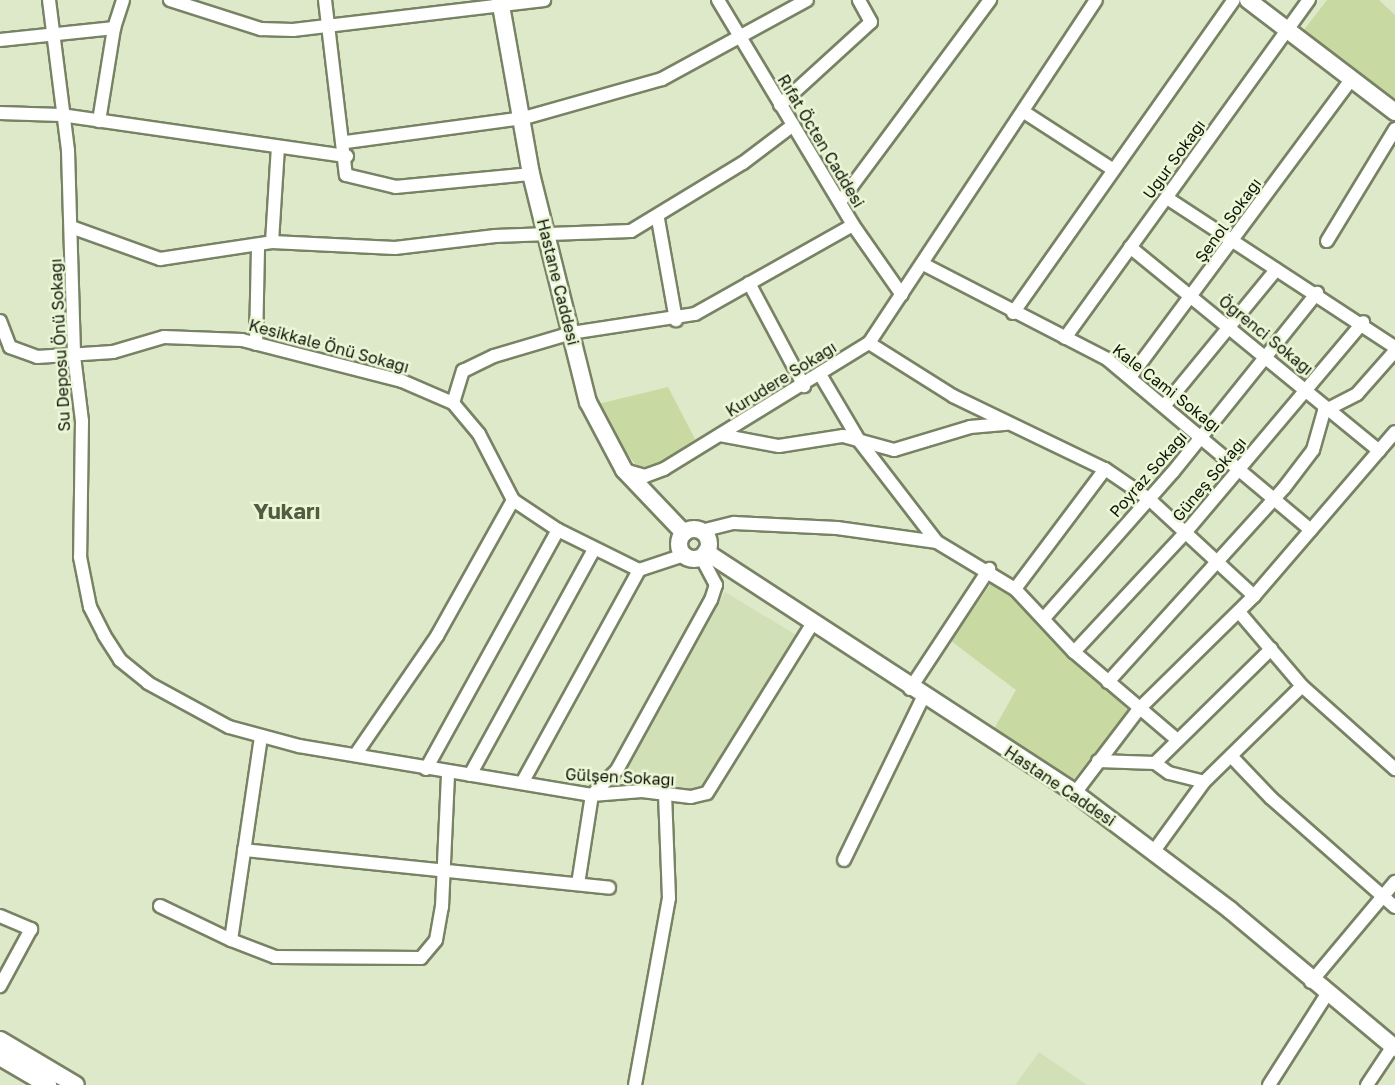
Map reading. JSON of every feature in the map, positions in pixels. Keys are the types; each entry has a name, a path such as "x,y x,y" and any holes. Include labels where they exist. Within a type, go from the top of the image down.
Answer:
{"street":[{"name":"Su Deposu Önü Sokağı","path":"49,0 71,227 74,356 82,421 80,557 99,626 120,660 148,683 229,727 299,746"},
{"path":"99,121 114,28 123,0"},
{"path":"170,0 261,29 331,25 544,0"},
{"path":"325,0 331,25 346,142 346,175 396,187 531,174"},
{"name":"Rıfat Öcten Caddesi","path":"718,0 853,225 902,295"},
{"path":"346,142 524,118 662,79 807,0"},
{"path":"780,105 871,22 859,0"},
{"path":"840,202 990,0"},
{"name":"Kurudere Sokağı","path":"624,470 645,476 664,469 821,376 869,343 1096,0"},
{"path":"1013,313 1112,169 1234,0"},
{"path":"1248,0 1349,82 1395,112"},
{"name":"Uğur Sokağı","path":"1065,338 1309,0"},
{"name":"Hastane Caddesi","path":"502,4 524,118 531,174 588,402 624,470 684,533"},
{"path":"0,40 114,28"},
{"name":"Şenol Sokağı","path":"1131,376 1233,242 1349,82"},
{"path":"1023,112 1112,169"},
{"path":"0,113 61,115 347,156"},
{"path":"71,227 160,259 258,248 272,242 395,248 545,234 631,231 658,219 793,125"},
{"path":"1327,241 1395,129"},
{"path":"272,242 278,147"},
{"path":"1108,682 1217,559 1276,498 1313,450 1324,411 1357,394 1395,349 1363,322 1276,270 1167,198"},
{"path":"658,219 676,320"},
{"path":"701,531 708,543 697,554 639,570 558,530 513,500 478,434 453,403 463,371 531,342 570,333 676,320 749,283 853,225"},
{"name":"Öğrenci Sokağı","path":"1130,247 1306,389 1324,411 1379,451"},
{"path":"256,344 258,248"},
{"name":"Kale Cami Sokağı","path":"923,264 1013,313 1065,338 1131,376 1242,468 1311,530"},
{"path":"1165,405 1276,270"},
{"path":"749,283 804,386"},
{"name":"Poyraz Sokağı","path":"1045,617 1203,435 1317,293"},
{"name":"Kesikkale Önü Sokağı","path":"0,321 17,353 74,356 164,336 256,344 402,381 453,403"},
{"name":"Güneş Sokağı","path":"1074,652 1242,468 1363,322"},
{"path":"869,343 1008,424 1105,469 1149,499 1217,559 1254,596"},
{"path":"821,376 860,442 937,542"},
{"path":"720,435 779,446 843,436 894,450 970,427 1008,424"},
{"path":"1075,793 1139,709 1254,596 1395,432"},
{"path":"1015,589 1105,469"},
{"path":"356,754 437,636 513,500"},
{"path":"578,884 592,795 617,770 711,600 716,585 697,554 679,547 684,533 734,523 837,528 937,542 989,569 1015,589 1045,617 1074,652 1175,738"},
{"path":"426,769 558,530"},
{"path":"470,775 594,549"},
{"name":"Hastane Caddesi","path":"697,554 813,623 916,693 1075,793 1154,851 1311,982 1394,1047"},
{"path":"844,860 916,693 989,569"},
{"path":"522,783 639,570"},
{"path":"1239,612 1302,686 1395,769"},
{"name":"Gülşen Sokağı","path":"299,746 356,754 448,774 470,775 592,795 665,796 707,793 813,623"},
{"path":"1155,763 1175,738 1270,649"},
{"path":"1154,851 1204,782 1302,686"},
{"path":"231,940 261,736"},
{"path":"1231,756 1271,798 1395,907"},
{"path":"1098,761 1155,763 1169,773 1204,782"},
{"path":"160,906 231,940 275,957 421,958 436,940 448,774"},
{"path":"635,1085 669,898 665,796"},
{"path":"244,850 441,867 609,888"},
{"path":"1311,982 1395,882"},
{"path":"0,916 30,929 0,986"},
{"path":"1269,1085 1327,994"},
{"path":"0,1040 76,1085"},
{"path":"1366,1085 1394,1047"},
{"path":"0,1058 48,1085"}],"shaded area":[{"path":"1327,0 1379,0 1395,15 1395,98 1303,31"},
{"path":"668,387 695,439 645,476 607,429 598,404"},
{"path":"992,582 1038,615 1057,644 1129,711 1071,782 994,729 1016,690 951,641"},
{"path":"725,592 798,636 700,795 642,791 623,770"},
{"path":"1039,1052 1087,1085 1015,1085"}],"district":[{"name":"Yukarı","path":"287,511"}]}
